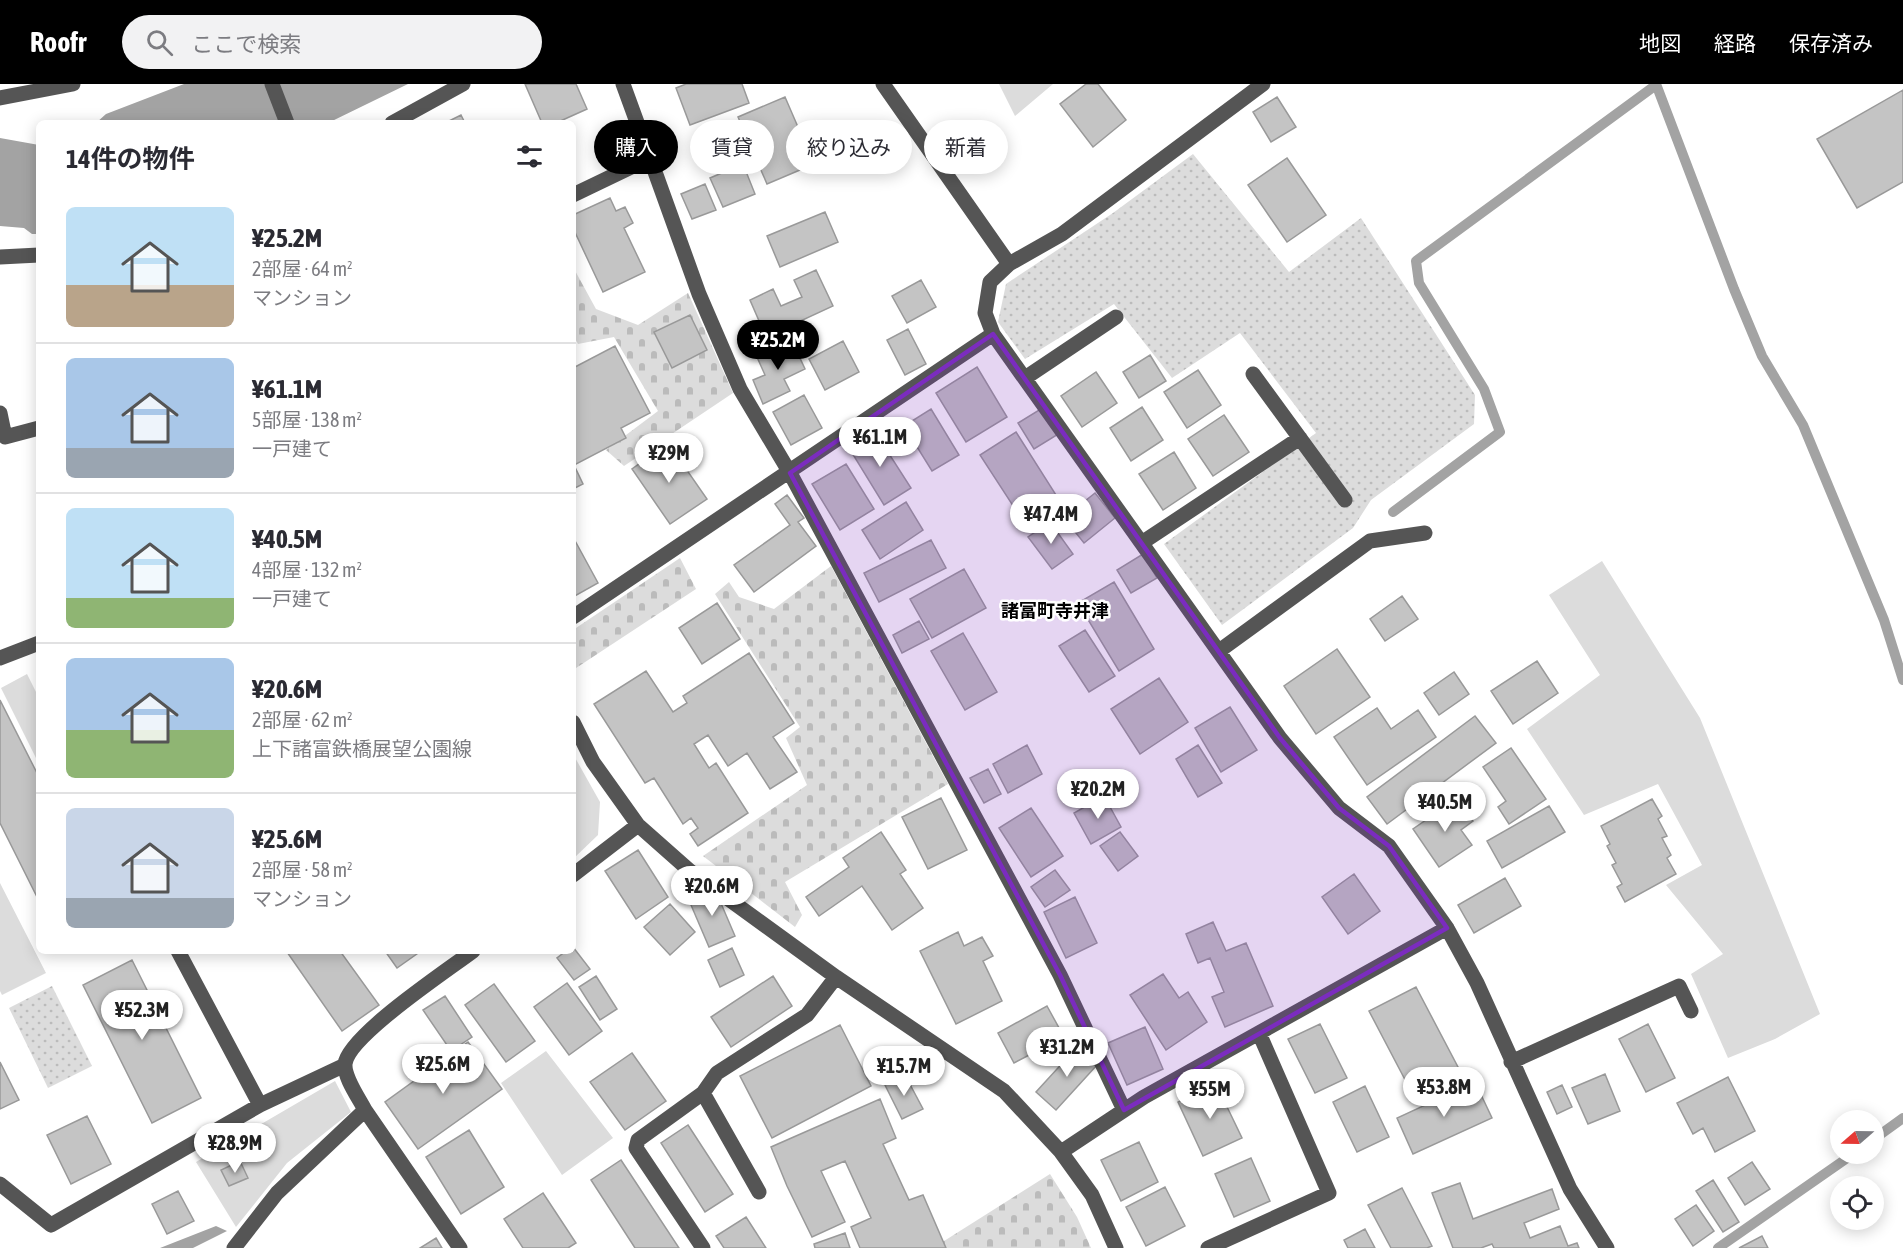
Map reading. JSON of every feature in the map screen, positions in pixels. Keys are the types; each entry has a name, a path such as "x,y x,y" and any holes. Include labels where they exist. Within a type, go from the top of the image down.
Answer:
{"street":[{"path":"0,99 73,84"},
{"path":"272,84 286,120"},
{"path":"397,120 463,84"},
{"path":"623,84 636,120"},
{"path":"884,84 1009,264"},
{"path":"1263,84 1062,234 1009,264 990,282 986,313 993,334 1301,764 1339,808 1389,846 1447,928 1477,983 1570,1189 1607,1248"},
{"path":"576,194 617,174"},
{"path":"656,174 699,294 740,389 790,473 1060,975 1124,1110"},
{"path":"0,257 36,255"},
{"path":"1025,378 1116,317"},
{"path":"576,615 790,473 993,334"},
{"path":"1253,374 1345,500"},
{"path":"0,413 5,437 36,429"},
{"path":"1143,542 1300,438"},
{"path":"1219,651 1370,541 1425,533"},
{"path":"0,658 36,645"},
{"path":"576,728 593,762 638,825 690,871 836,977 1004,1091 1061,1152 1092,1195 1116,1248"},
{"path":"576,873 638,825"},
{"path":"1061,1152 1124,1110 1447,928"},
{"path":"180,954 260,1105"},
{"path":"460,1248 365,1110 352,1087 345,1065 350,1052 366,1032 469,954"},
{"path":"703,1248 636,1148 638,1140 703,1093 717,1073 807,1015 836,977"},
{"path":"1511,1062 1679,986 1691,1011"},
{"path":"1208,1248 1329,1192 1259,1033"},
{"path":"0,1184 51,1225 260,1105 345,1065"},
{"path":"703,1093 759,1192"},
{"path":"234,1248 278,1193 365,1110"}],"highlighted area":[{"path":"993,334 1280,738 1339,808 1389,846 1447,928 1124,1110 1060,975 790,473"}],"green space":[{"path":"999,84 1053,84 1015,116"},
{"path":"1193,154 1289,272 1361,218 1475,395 1474,424 1371,500 1353,528 1222,625 1164,544 1316,433 1240,333 1172,378 1114,304 1025,359 998,322 1006,284 1113,213"},
{"path":"576,272 596,309 638,325 688,293 733,393 624,466 606,450 658,411 614,337 578,344 576,340"},
{"path":"680,558 696,589 576,668 576,628"},
{"path":"1602,561 1700,718 1820,1014 1775,1039 1728,1058 1691,974 1723,954 1666,885 1702,865 1658,784 1584,815 1527,729 1600,675 1549,595"},
{"path":"831,566 948,784 785,882 802,915 795,927 703,856 807,785 786,738 800,727 715,594 729,582 739,597 774,609"},
{"path":"27,674 36,692 36,758 1,688"},
{"path":"576,759 600,802 598,835 576,856"},
{"path":"0,883 46,973 2,995 0,991"},
{"path":"52,986 92,1066 48,1088 9,1008"},
{"path":"546,1051 613,1138 562,1175 501,1083"},
{"path":"335,1081 351,1112 287,1163 236,1227 196,1162"},
{"path":"1050,1174 1077,1217 1091,1248 933,1248"}],"shaded area":[{"path":"184,84 408,84 334,120 99,120 106,114"},
{"path":"0,138 36,144 36,234 24,228 0,226"},
{"path":"216,1226 227,1231 193,1248 160,1248"}],"building":[{"path":"525,84 576,84 587,109 563,120 541,120"},
{"path":"686,84 742,84 749,103 703,120 690,120 690,125 676,88"},
{"path":"1086,84 1098,84 1126,120 1093,147 1060,104"},
{"path":"1903,90 1903,182 1857,208 1817,139"},
{"path":"785,97 795,120 786,120 786,174 790,174 767,184 763,174 774,174 774,120 739,120 738,117"},
{"path":"1277,97 1296,127 1271,142 1253,112"},
{"path":"461,115 464,120 451,120"},
{"path":"1287,158 1326,215 1287,242 1248,185"},
{"path":"719,174 747,174 755,194 723,207 710,178"},
{"path":"705,184 716,210 692,219 681,194"},
{"path":"610,198 616,211 625,207 633,223 624,228 645,272 603,292 576,234 576,214"},
{"path":"825,212 838,242 780,267 767,236"},
{"path":"816,270 833,306 766,337 750,300 773,289 781,306 802,297 794,280"},
{"path":"921,280 936,307 907,323 892,296"},
{"path":"690,315 707,350 672,368 654,332"},
{"path":"908,329 926,364 905,375 887,340"},
{"path":"792,341 805,369 784,379 790,391 763,404 753,380 765,375 757,357"},
{"path":"843,341 859,372 825,390 809,359"},
{"path":"615,346 650,413 621,428 626,438 576,464 576,366"},
{"path":"1150,355 1166,381 1139,398 1123,372"},
{"path":"977,367 1007,417 966,442 936,393"},
{"path":"1198,370 1221,405 1187,428 1164,392"},
{"path":"1096,372 1117,403 1082,427 1061,396"},
{"path":"804,395 822,428 791,445 773,412"},
{"path":"1044,407 1060,433 1034,449 1018,423"},
{"path":"1142,407 1163,440 1131,461 1110,428"},
{"path":"931,409 959,455 932,471 904,426"},
{"path":"1224,415 1249,452 1213,476 1188,439"},
{"path":"875,432 911,488 884,505 849,448"},
{"path":"1016,432 1056,495 1021,518 980,455"},
{"path":"668,443 707,499 670,524 632,469"},
{"path":"1174,452 1196,488 1163,510 1139,474"},
{"path":"846,464 874,509 840,530 812,484"},
{"path":"576,469 583,484 576,488"},
{"path":"1095,493 1115,518 1084,543 1064,518"},
{"path":"787,495 804,518 798,522 816,546 754,592 734,565 790,525 775,504"},
{"path":"906,502 923,530 880,559 862,530"},
{"path":"1050,522 1073,554 1052,569 1028,537"},
{"path":"931,540 946,568 879,602 864,573"},
{"path":"576,543 598,583 576,595"},
{"path":"1143,554 1157,578 1131,593 1117,570"},
{"path":"964,569 986,608 932,638 910,599"},
{"path":"1114,582 1154,649 1119,671 1078,603"},
{"path":"1402,596 1418,619 1385,641 1370,619"},
{"path":"717,603 740,639 702,664 679,628"},
{"path":"919,621 929,639 902,653 893,635"},
{"path":"1085,630 1115,676 1089,692 1059,646"},
{"path":"963,633 997,692 965,710 931,651"},
{"path":"1337,649 1370,697 1316,734 1284,686"},
{"path":"749,653 794,723 773,737 797,772 770,789 747,753 728,766 708,735 694,744 709,768 716,763 748,813 698,846 690,834 698,828 691,818 683,824 654,778 645,783 594,704 646,671 673,712 687,703 683,696"},
{"path":"1537,661 1558,693 1513,724 1491,691"},
{"path":"1454,672 1469,694 1439,715 1424,693"},
{"path":"1159,678 1188,722 1140,754 1111,709"},
{"path":"0,700 36,771 36,895 0,823"},
{"path":"1230,707 1257,750 1221,772 1195,728"},
{"path":"1377,708 1391,729 1418,710 1436,737 1367,785 1334,737"},
{"path":"1475,716 1496,743 1387,824 1367,797"},
{"path":"1027,745 1042,774 1008,793 993,764"},
{"path":"1198,745 1222,783 1198,797 1176,759"},
{"path":"1511,748 1546,799 1509,824 1498,807 1506,801 1483,767"},
{"path":"988,769 1001,794 984,803 970,778"},
{"path":"1104,796 1121,827 1091,844 1074,813"},
{"path":"941,798 967,850 928,869 902,817"},
{"path":"1458,798 1473,821 1461,830 1472,845 1439,867 1413,829"},
{"path":"1652,799 1662,816 1658,819 1667,836 1662,838 1671,855 1667,858 1676,874 1625,902 1617,887 1622,884 1612,865 1616,863 1607,846 1610,844 1601,826"},
{"path":"1549,806 1565,832 1502,868 1487,841"},
{"path":"1031,808 1063,856 1031,877 999,828"},
{"path":"881,832 906,870 900,874 923,908 892,930 862,886 819,916 806,897 849,867 843,858"},
{"path":"1120,832 1138,856 1118,871 1100,846"},
{"path":"638,850 668,897 636,919 605,871"},
{"path":"1055,870 1070,890 1045,907 1031,887"},
{"path":"1354,874 1380,911 1348,934 1322,897"},
{"path":"1505,878 1521,906 1474,933 1458,905"},
{"path":"714,887 735,936 709,947 688,898"},
{"path":"1075,897 1097,943 1066,958 1044,912"},
{"path":"670,904 695,932 670,955 644,927"},
{"path":"1213,922 1226,951 1246,943 1273,1006 1225,1027 1212,997 1224,992 1210,958 1198,963 1186,934"},
{"path":"958,932 964,946 982,937 993,956 983,961 1002,1001 956,1024 920,951"},
{"path":"732,948 744,975 720,987 708,960"},
{"path":"576,951 590,969 574,980 557,958 562,954 576,954"},
{"path":"288,954 342,954 379,1005 342,1031"},
{"path":"387,954 417,954 397,968"},
{"path":"132,960 201,1098 152,1123 83,985"},
{"path":"1163,974 1179,998 1188,992 1207,1022 1166,1050 1130,995"},
{"path":"596,976 617,1009 600,1020 579,987"},
{"path":"773,976 792,1006 731,1047 711,1017"},
{"path":"567,983 602,1031 569,1055 534,1007"},
{"path":"494,984 535,1041 506,1062 465,1005"},
{"path":"1416,987 1459,1069 1412,1093 1369,1011"},
{"path":"445,996 472,1037 451,1051 423,1010"},
{"path":"1047,1006 1064,1037 1014,1063 998,1033"},
{"path":"1320,1024 1347,1078 1315,1093 1288,1039"},
{"path":"1648,1024 1675,1078 1646,1092 1619,1039"},
{"path":"840,1025 871,1086 772,1138 740,1076"},
{"path":"1145,1027 1163,1069 1127,1085 1108,1043"},
{"path":"468,1042 502,1089 418,1149 385,1102"},
{"path":"1078,1046 1097,1065 1056,1110 1036,1092"},
{"path":"632,1053 666,1101 625,1130 590,1082"},
{"path":"0,1062 19,1100 0,1109"},
{"path":"1605,1074 1620,1111 1588,1124 1572,1088"},
{"path":"905,1075 923,1109 902,1119 885,1085"},
{"path":"1728,1077 1755,1131 1715,1152 1703,1128 1693,1134 1677,1103"},
{"path":"1475,1082 1492,1118 1413,1154 1397,1118"},
{"path":"1216,1084 1242,1138 1203,1156 1178,1102"},
{"path":"1562,1085 1572,1107 1557,1114 1547,1092"},
{"path":"1365,1086 1389,1137 1357,1152 1333,1102"},
{"path":"880,1099 896,1138 883,1144 909,1200 923,1195 946,1248 860,1248 851,1227 871,1218 845,1161 821,1171 845,1222 812,1237 787,1186 771,1147"},
{"path":"87,1116 111,1164 71,1184 47,1135"},
{"path":"688,1125 733,1194 705,1212 661,1143"},
{"path":"469,1130 504,1187 461,1214 426,1157"},
{"path":"1139,1142 1158,1182 1121,1201 1101,1160"},
{"path":"1251,1158 1270,1201 1234,1217 1215,1174"},
{"path":"621,1160 679,1248 635,1248 591,1180"},
{"path":"240,1161 248,1178 229,1186 221,1170"},
{"path":"1752,1162 1770,1189 1745,1205 1728,1178"},
{"path":"1713,1180 1739,1222 1723,1232 1696,1191"},
{"path":"1460,1183 1473,1219 1552,1189 1559,1209 1524,1223 1530,1238 1560,1226 1568,1246 1577,1243 1579,1248 1494,1248 1492,1244 1481,1248 1453,1248 1432,1193"},
{"path":"1165,1187 1185,1226 1146,1246 1126,1207"},
{"path":"1402,1188 1432,1246 1391,1248 1368,1205"},
{"path":"178,1191 194,1221 167,1234 152,1204"},
{"path":"543,1193 576,1243 568,1248 523,1248 504,1219"},
{"path":"1696,1205 1714,1231 1693,1246 1675,1219"},
{"path":"746,1217 766,1248 724,1248 716,1236"},
{"path":"1365,1229 1375,1248 1348,1248 1344,1240"},
{"path":"845,1233 850,1248 815,1248 814,1244"},
{"path":"1762,1236 1768,1248 1739,1248"},
{"path":"436,1238 442,1248 420,1248"}],"waterway":[{"path":"1656,84 1734,289 1762,356 1803,425 1884,620 1903,680"},
{"path":"1393,512 1500,432 1484,389 1419,283 1416,261 1656,85"},
{"path":"1884,1132 1903,1118"},
{"path":"1718,1248 1839,1164"}],"district":[{"name":"諸富町寺井津","path":"1055,610"}]}
